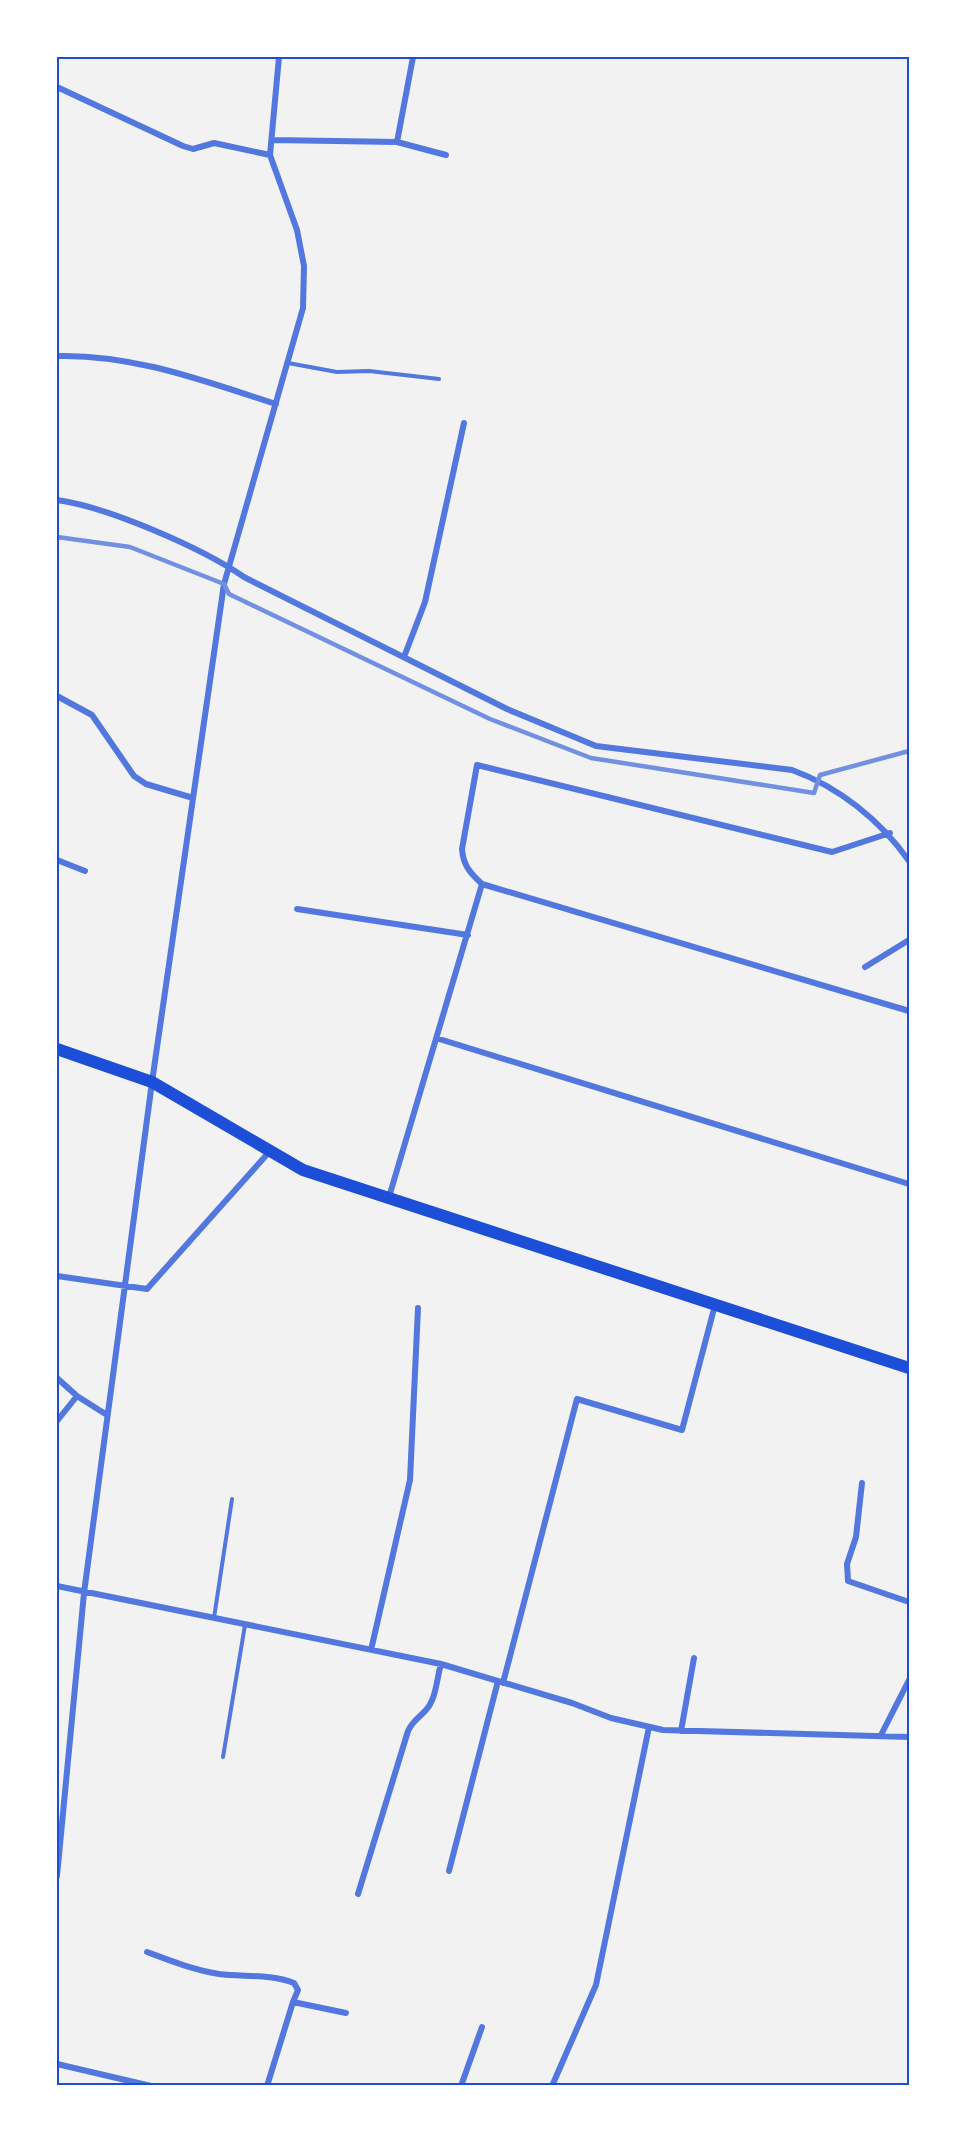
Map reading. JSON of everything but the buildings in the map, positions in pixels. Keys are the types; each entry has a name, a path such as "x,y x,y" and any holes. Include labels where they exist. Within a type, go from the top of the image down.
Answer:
{"main road":[{"path":"57,1049 152,1082 303,1170 909,1368"}],"street":[{"path":"57,1876 84,1593 107,1415 152,1082 229,566 303,308 304,266 297,230 270,155 279,57"},
{"path":"397,142 413,57"},
{"path":"57,87 183,147 193,149 214,143 270,155"},
{"path":"272,140 397,142 446,155"},
{"path":"57,356 108,358 145,364 276,404"},
{"path":"404,657 425,602 464,423"},
{"path":"57,500 81,503 154,532 229,566 244,577 507,709 596,746 792,770 810,777 832,788 890,833 909,861"},
{"path":"57,696 92,715 134,776 146,784 193,798"},
{"path":"890,833 832,852 477,765 462,849 463,861 469,872 482,884 909,1011"},
{"path":"57,860 85,872"},
{"path":"389,1198 482,884"},
{"path":"297,909 468,935"},
{"path":"865,967 909,940"},
{"path":"436,1038 909,1184"},
{"path":"57,1276 147,1289 270,1151"},
{"path":"448,1871 577,1399 682,1430 715,1305"},
{"path":"371,1650 410,1480 418,1308"},
{"path":"57,1378 77,1396 107,1415"},
{"path":"57,1421 77,1396"},
{"path":"862,1484 856,1537 847,1564 848,1581 909,1602"},
{"path":"57,1586 441,1664 611,1718 649,1727 681,1731 909,1737"},
{"path":"681,1731 694,1658"},
{"path":"358,1894 408,1731 413,1720 427,1710 431,1702 441,1664"},
{"path":"881,1735 909,1680"},
{"path":"552,2086 596,1985 649,1727"},
{"path":"147,1952 188,1967 219,1974 284,1979 294,1983 298,1990 267,2086"},
{"path":"293,2002 346,2013"},
{"path":"461,2086 482,2027"},
{"path":"57,2064 151,2086"}],"lane":[{"path":"288,363 337,372 369,371 439,379"},
{"path":"214,1619 232,1499"},
{"path":"223,1757 223,1744 245,1625"}],"railway":[{"path":"57,537 130,547 224,584 229,594 490,719 591,758 814,793 820,775 909,751"}]}
